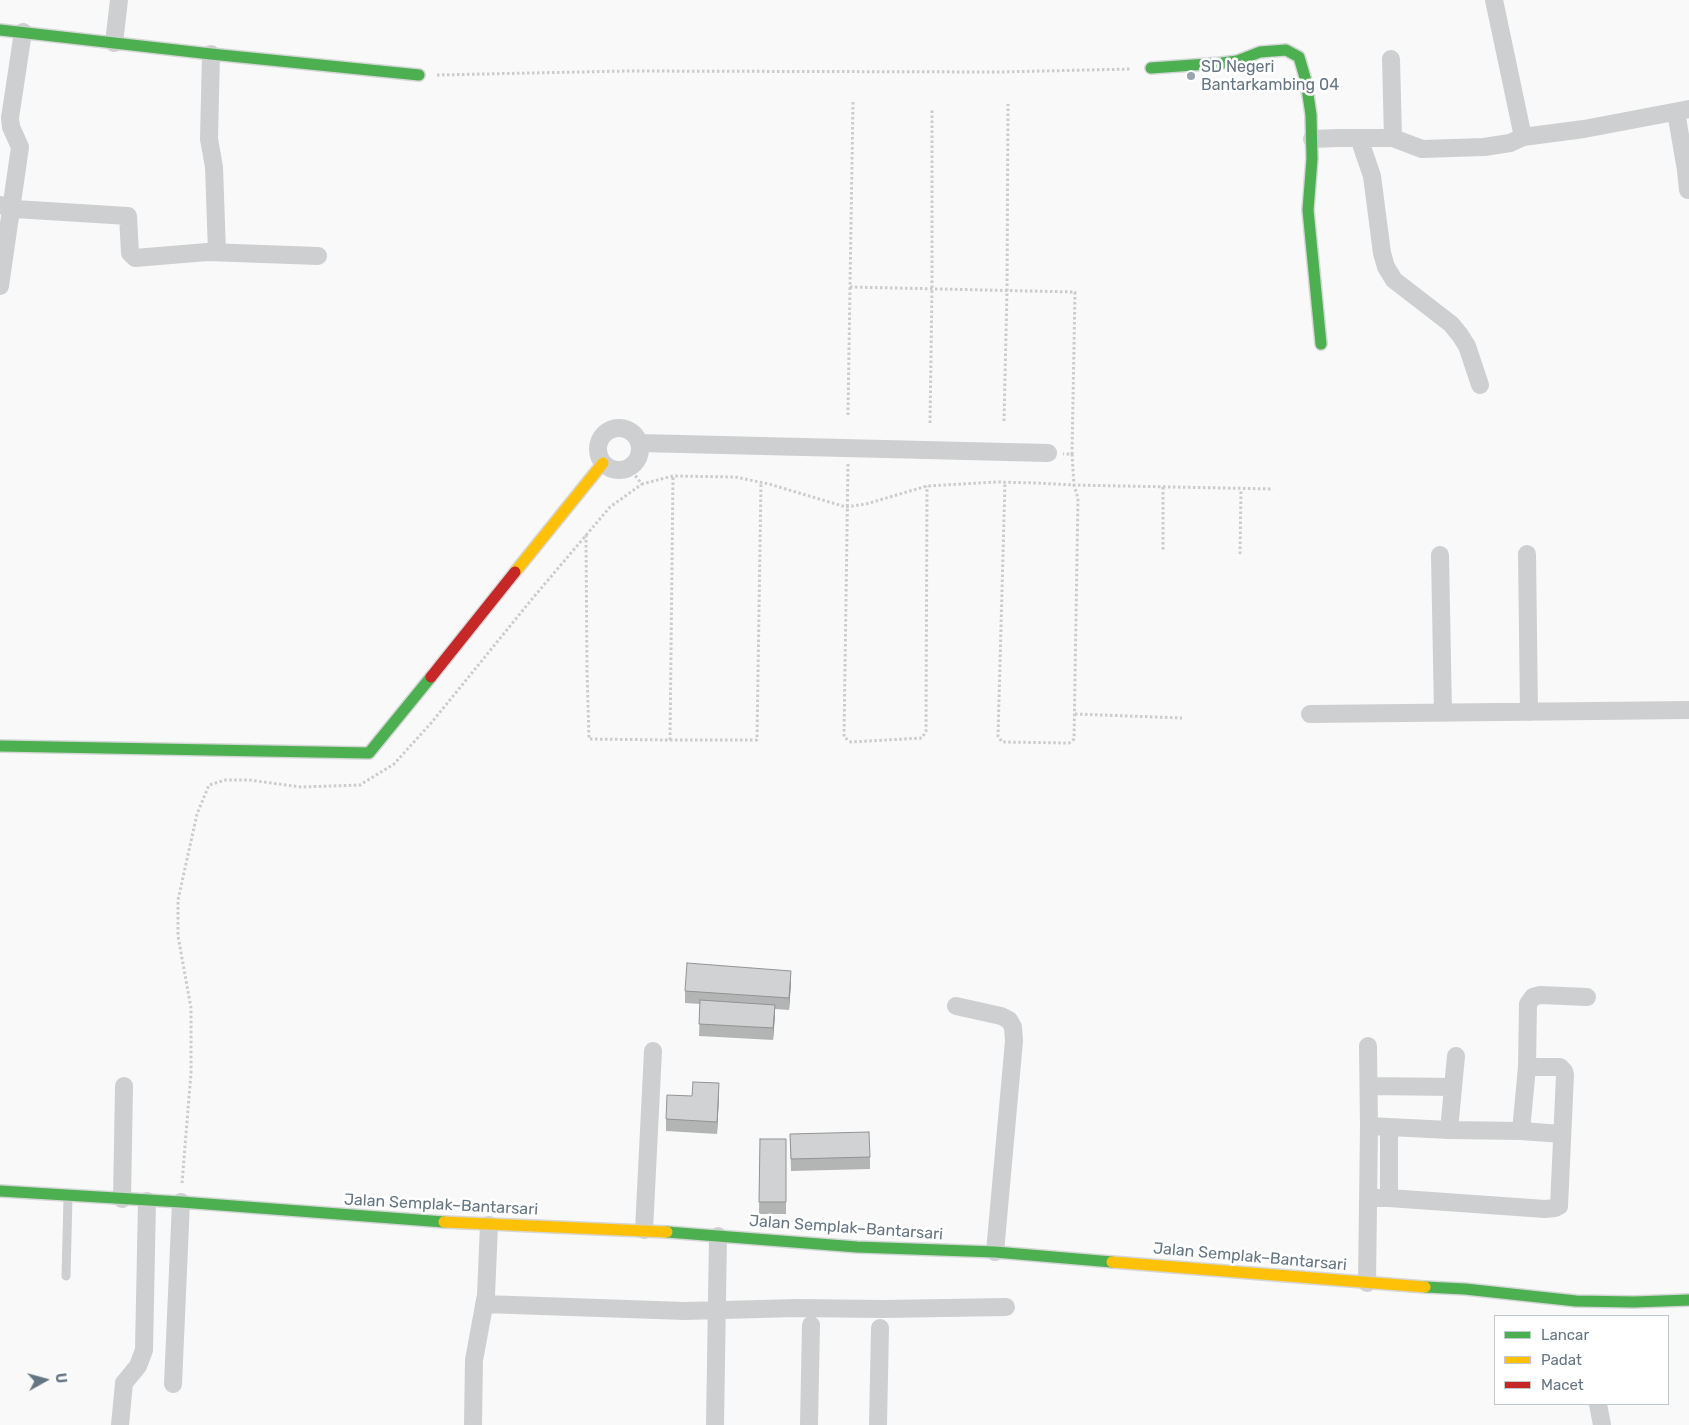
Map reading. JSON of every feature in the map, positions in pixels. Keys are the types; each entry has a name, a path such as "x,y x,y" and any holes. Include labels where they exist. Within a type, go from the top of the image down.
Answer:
{"street":[{"path":"114,43 119,0"},
{"path":"1494,0 1523,137"},
{"path":"0,30 419,75"},
{"path":"0,286 8,226 6,206 20,147 11,127 10,118 23,32"},
{"path":"1151,68 1237,61 1260,52 1286,50 1299,56 1306,81 1311,116 1312,140 1308,210 1321,344"},
{"path":"212,54 209,139 214,167 217,252"},
{"path":"1391,59 1393,138"},
{"path":"1312,140 1393,138 1422,149 1438,150 1484,147 1510,142 1523,137 1682,110 1688,190"},
{"path":"1360,138 1372,176 1382,253 1386,267 1394,280 1451,324 1460,335 1468,346 1480,385"},
{"path":"6,206 128,216 130,253 135,258 217,252 318,256"},
{"path":"616,427 631,430 640,443 639,457 629,468 615,470 602,464 597,449 602,434 616,427"},
{"path":"640,443 1048,453"},
{"path":"0,746 369,753 602,464"},
{"path":"1527,554 1529,712"},
{"path":"1440,555 1443,713"},
{"path":"1310,714 1689,710"},
{"path":"1521,1131 1527,1067 1528,1004 1533,997 1540,995 1587,997"},
{"path":"956,1006 1001,1016 1009,1020 1013,1027 1014,1041 995,1252"},
{"path":"1367,1283 1368,1046"},
{"path":"644,1230 653,1050"},
{"path":"1450,1130 1456,1056"},
{"path":"1368,1198 1555,1208 1558,1206 1564,1071 1560,1067 1527,1067"},
{"path":"122,1199 124,1086"},
{"path":"1369,1086 1453,1088"},
{"path":"1369,1126 1562,1134"},
{"path":"1389,1127 1389,1198"},
{"name":"Jalan Semplak–Bantarsari","path":"0,1191 181,1202 344,1216 644,1230 857,1247 995,1252 1367,1283 1465,1289 1578,1309 1634,1302 1689,1300"},
{"path":"120,1425 124,1383 138,1366 144,1350 147,1201"},
{"path":"173,1384 181,1202"},
{"path":"473,1425 474,1360 486,1295 489,1224"},
{"path":"715,1425 718,1236"},
{"path":"484,1304 717,1311 797,1308 1006,1307"},
{"path":"809,1425 811,1325"},
{"path":"878,1425 880,1328"},
{"path":"1598,1405 1602,1425"}],"lane":[{"path":"66,1276 68,1196"}],"path":[{"path":"419,75 626,71 999,72 1151,68"},
{"path":"848,415 853,102"},
{"path":"1004,422 1008,290 1008,104"},
{"path":"930,423 932,109"},
{"path":"850,287 1075,292 1072,454 1074,485 1078,498 1075,714 1074,739 1069,743 1002,742 998,736 1005,482"},
{"path":"848,448 844,737 851,742 922,738 926,730 928,486"},
{"path":"1048,453 1072,454"},
{"path":"629,468 642,484 673,476 735,477 761,482 846,507 866,504 928,486 1005,482 1273,489"},
{"path":"670,740 673,476"},
{"path":"586,535 586,670 589,739 757,740 761,482"},
{"path":"1163,487 1163,552"},
{"path":"1240,489 1240,554"},
{"path":"1075,714 1182,718"},
{"path":"181,1202 191,1074 191,1008 178,936 178,900 198,814 209,785"}],"building":[{"path":"687,963 791,971 789,998 685,991"},
{"path":"700,1000 775,1005 773,1028 699,1024"},
{"path":"693,1082 719,1083 717,1122 666,1119 667,1095 692,1096"},
{"path":"869,1132 870,1157 791,1159 790,1134"},
{"path":"760,1139 786,1139 786,1202 759,1202"}],"traffic: fast":[{"path":"0,30 419,75"},
{"path":"1151,68 1222,63 1237,61 1260,52 1286,50 1299,57 1306,81 1311,115 1312,159 1308,210 1321,344"},
{"path":"0,746 369,753 431,677"},
{"path":"0,1191 181,1202 444,1222"},
{"path":"667,1232 857,1247 995,1252 1112,1262"},
{"path":"1425,1287 1465,1289 1576,1301 1634,1302 1689,1300"}],"traffic: slow":[{"path":"515,572 603,463"},
{"path":"444,1222 667,1232"},
{"path":"1112,1262 1425,1287"}],"traffic: jam":[{"path":"431,677 515,572"}],"place":[{"name":"SD Negeri Bantarkambing 04","path":"1191,76"}]}
